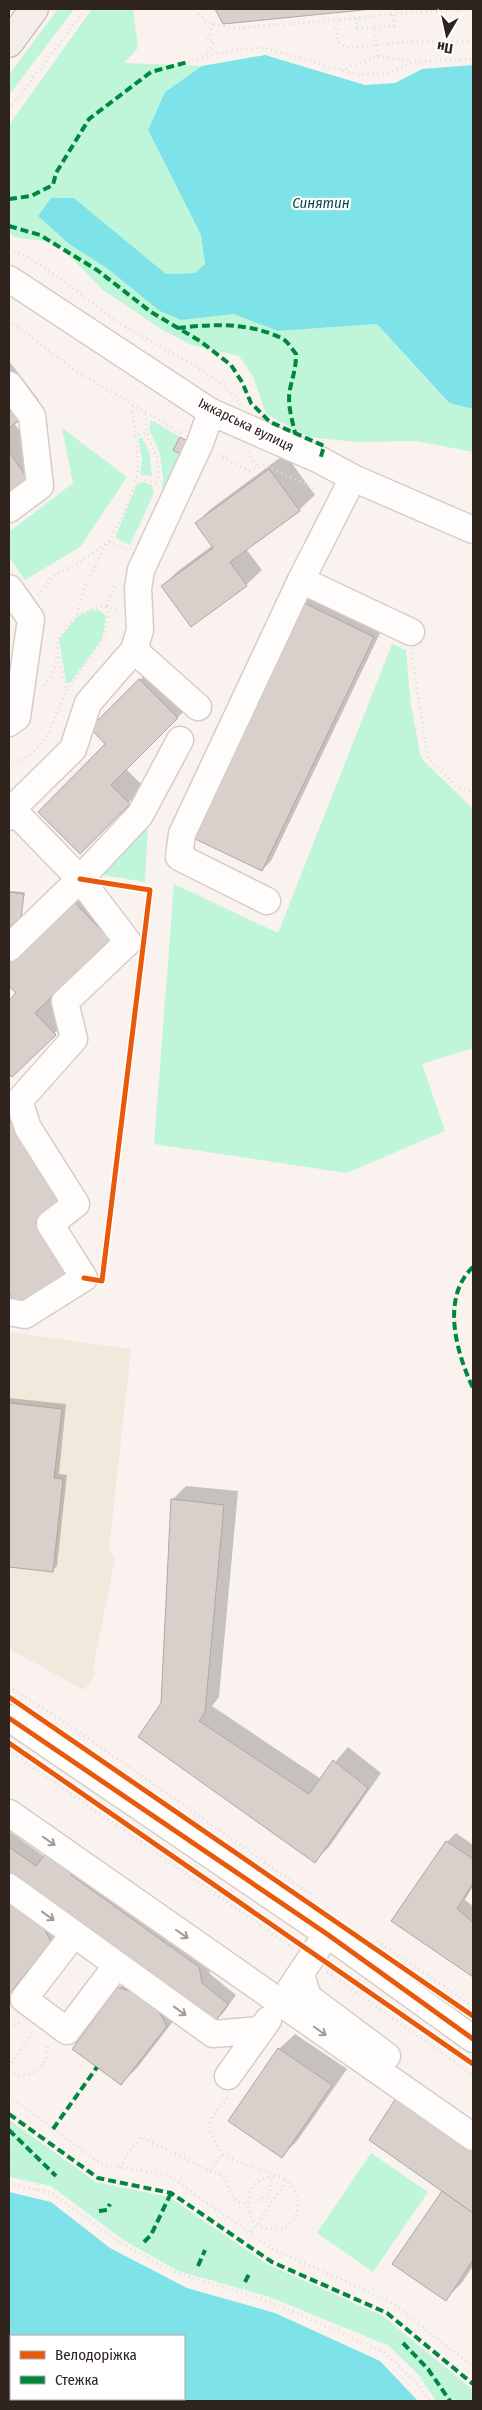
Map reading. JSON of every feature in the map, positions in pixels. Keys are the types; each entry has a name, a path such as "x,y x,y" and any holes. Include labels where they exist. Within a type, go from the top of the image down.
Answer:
{"main road":[{"path":"9,43 34,9"}],"street":[{"name":"Іжкарська вулиця","path":"14,292 211,412 320,460 353,478 473,530"},
{"path":"9,385 32,416 40,486 9,509"},
{"path":"9,1312 24,1315 84,1278 50,1224 76,1204 12,1100 74,1039 65,1002 128,942 80,879 11,813 73,749 88,703 134,650 140,630 138,588 141,570 200,443 211,412"},
{"path":"267,901 178,857 182,834 301,580 353,478"},
{"path":"301,580 411,632"},
{"path":"9,588 31,619 18,717 9,723"},
{"path":"134,650 198,707"},
{"path":"9,948 80,879 140,815 180,740"},
{"path":"9,1718 327,1934 473,2039"},
{"path":"9,1813 280,2003 473,2116"},
{"path":"9,1887 213,2034 261,2030"},
{"path":"74,1934 24,1999 66,2031 117,1965"},
{"path":"228,2087 261,2030 327,1934"},
{"path":"305,1967 308,1997 385,2066 473,2137"}],"path":[{"path":"9,109 86,9"},
{"path":"196,9 205,21 236,28 339,20 373,14 467,9"},
{"path":"373,9 373,14"},
{"path":"356,17 357,28 394,26 393,14"},
{"path":"339,20 336,29 338,42 349,48 376,44 473,41"},
{"path":"206,56 214,42 207,39 214,24"},
{"path":"374,27 378,56"},
{"path":"188,62 206,56 251,48 265,48 359,75 389,73 413,62"},
{"path":"340,70 378,56 413,62 473,59"},
{"path":"9,249 31,258 121,324 183,360 234,394 248,416 244,426"},
{"path":"9,320 74,370 145,414 200,443 214,448 217,454 250,471 265,464 315,490"},
{"path":"66,691 59,656 58,639 77,615 86,586 110,540 130,496 136,477 138,457 134,436 132,406"},
{"path":"145,414 147,433 157,456 159,484 157,492"},
{"path":"134,436 147,433"},
{"path":"136,477 159,484"},
{"path":"110,540 132,552"},
{"path":"25,610 56,574 78,564 110,540"},
{"path":"77,615 106,605 119,579"},
{"path":"411,632 414,681 428,758 457,787 473,792"},
{"path":"39,692 50,679 59,656"},
{"path":"80,879 150,890 144,939"},
{"path":"84,1278 102,1281 143,949"},
{"path":"9,1686 90,1739 318,1899"},
{"path":"9,1743 89,1798"},
{"path":"9,1752 305,1967 473,2075"},
{"path":"371,1937 473,2006"},
{"path":"9,2067 45,2015"},
{"path":"9,2072 21,2076 36,2071 47,2058 47,2041"},
{"path":"228,2087 209,2119 209,2129 222,2155 280,2177 287,2180 298,2194 298,2211 294,2219 280,2228 272,2229 258,2224 252,2219 247,2203 248,2195 257,2182 272,2176 280,2177"},
{"path":"9,2096 101,2164 168,2175 271,2248 393,2303 473,2367"},
{"path":"9,2127 15,2118"},
{"path":"119,2167 141,2137 210,2171 218,2172 227,2181 231,2194 238,2201 247,2203 260,2201 268,2192 272,2176"},
{"path":"210,2171 222,2155"},
{"path":"9,2156 56,2176 242,2268 296,2290 403,2342 472,2401"},
{"path":"9,2169 56,2176 122,2230 198,2266 245,2282 296,2290"},
{"path":"37,2190 41,2175"},
{"path":"251,2234 287,2180"},
{"path":"9,2184 52,2193 116,2240 171,2271 274,2303 384,2352 416,2382 430,2401"},
{"path":"116,2240 122,2230"},
{"path":"437,2372 418,2350 473,2395"}],"shaded area":[{"path":"9,1332 131,1349 109,1549 115,1559 93,1668 96,1673 84,1690 9,1649"}],"green space":[{"path":"58,9 74,9 9,95 9,75"},
{"path":"92,9 133,9 138,48 124,63 202,66 165,92 148,130 201,235 205,264 195,273 166,274 94,215 51,198 38,216 69,244 108,269 210,315 233,314 278,331 377,324 448,403 473,409 473,452 417,441 356,442 309,437 266,414 253,376 239,356 191,345 161,329 103,290 62,248 49,242 15,237 9,233 9,125"},
{"path":"151,420 180,437 173,450 184,456 161,501 163,478 160,454 149,429"},
{"path":"62,428 127,477 80,547 25,580 9,557 9,532 73,483"},
{"path":"142,437 149,451 152,476 140,475 142,458 138,439"},
{"path":"142,482 152,485 154,493 130,545 115,538 137,484"},
{"path":"92,610 101,611 106,616 102,639 70,683 66,682 59,639 78,616"},
{"path":"392,644 406,650 411,705 421,758 473,809 473,1048 422,1064 445,1131 347,1173 154,1144 174,884 278,933"},
{"path":"148,825 145,882 97,874"},
{"path":"9,2120 96,2182 169,2197 267,2264 383,2316 473,2390 473,2401 436,2401 418,2374 389,2346 270,2297 178,2271 122,2239 51,2186 9,2177"},
{"path":"371,2153 428,2192 373,2272 317,2233"}],"water":[{"name":"Синятин","path":"265,55 365,85 395,83 422,69 473,65 473,409 449,403 377,324 278,331 233,314 181,320 160,311 108,269 69,244 38,216 51,198 74,198 166,274 195,273 205,264 201,235 148,130 165,92 202,66"},
{"path":"9,2192 51,2202 110,2248 187,2288 275,2313 380,2361 418,2401 9,2401"}],"building":[{"path":"215,9 373,9 223,24"},
{"path":"9,397 24,417 9,428"},
{"path":"180,437 191,443 184,456 173,450"},
{"path":"9,452 31,483 9,498"},
{"path":"269,469 300,511 230,562 247,586 191,627 161,586 213,548 195,523"},
{"path":"302,602 374,637 262,871 189,836"},
{"path":"139,679 178,718 111,785 130,804 80,854 38,812 105,744 90,728"},
{"path":"9,892 24,894 20,926 9,925"},
{"path":"71,899 111,940 35,1013 56,1035 12,1077 9,1074 9,1000 16,993 9,986 9,959"},
{"path":"11,1122 62,1206 35,1222 68,1277 17,1307 9,1293 9,1123"},
{"path":"9,1403 62,1409 54,1478 63,1479 53,1572 9,1567"},
{"path":"171,1499 224,1505 205,1712 199,1721 309,1794 333,1760 368,1788 315,1863 138,1737 161,1703"},
{"path":"446,1841 473,1859 473,1883 457,1909 473,1922 473,1977 391,1921"},
{"path":"9,1847 36,1866 46,1853 73,1873 71,1875 199,1967 202,1983 228,2004 215,2022 9,1873"},
{"path":"9,1905 26,1911 42,1924 51,1942 9,1994"},
{"path":"118,1987 138,1994 156,2007 167,2026 121,2085 72,2049"},
{"path":"278,2048 332,2085 282,2158 228,2121"},
{"path":"396,2098 473,2152 473,2213 369,2140"},
{"path":"442,2191 473,2213 473,2260 446,2301 392,2264"}],"marked path":[{"path":"9,199 31,196 53,185 56,173 89,119 151,72 188,62"},
{"path":"9,226 40,235 97,270 151,312 200,341 231,365 242,382 251,403 270,422 324,446 320,460"},
{"path":"178,328 218,325 245,327 270,333 285,340 296,354 289,400 295,433"},
{"path":"473,1267 463,1280 457,1294 454,1310 457,1343 473,1388"},
{"path":"53,2129 97,2067"},
{"path":"9,2114 98,2178 171,2193 272,2262 387,2313 473,2384"},
{"path":"9,2130 56,2176"},
{"path":"144,2242 151,2235 171,2193"},
{"path":"99,2211 107,2210 110,2204"},
{"path":"198,2266 205,2250"},
{"path":"245,2282 250,2272"},
{"path":"403,2343 428,2369 450,2401"}],"cycle path":[{"path":"80,879 150,890 102,1281 84,1278"},
{"path":"9,1697 473,2016"},
{"path":"9,1718 327,1934 473,2039"},
{"path":"9,1743 473,2064"}]}
